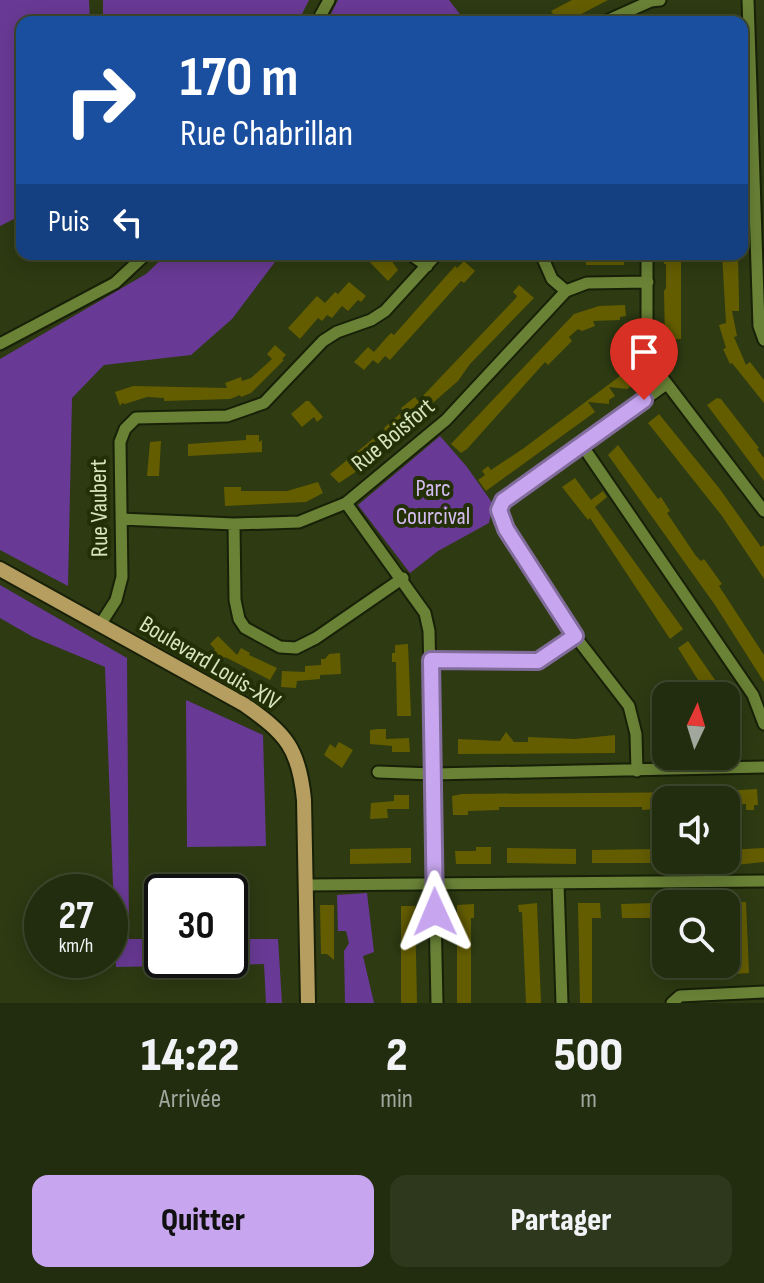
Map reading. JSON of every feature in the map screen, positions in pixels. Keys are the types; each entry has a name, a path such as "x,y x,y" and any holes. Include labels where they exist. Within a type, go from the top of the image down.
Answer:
{"main road":[{"name":"Boulevard Louis-XIV","path":"0,569 245,705 275,726 293,750 301,773 308,1003"}],"street":[{"path":"620,16 651,1 660,0"},
{"path":"748,0 758,105 759,326 764,340"},
{"path":"0,344 115,283 140,260"},
{"path":"418,260 427,266"},
{"name":"Rue Vaubert","path":"100,625 116,600 122,577 120,442 125,429 136,418 227,416 264,403 323,341 385,311 432,260"},
{"path":"544,260 552,279 566,291 587,283 648,282"},
{"path":"647,260 649,355 665,385 764,511"},
{"name":"Rue Boisfort","path":"121,519 234,524 299,522 346,503 446,420 566,291"},
{"path":"637,771 636,734 629,706 575,636 506,529 499,510 503,501 665,385"},
{"path":"582,445 753,695 764,724"},
{"path":"346,503 403,578 425,613 431,660 437,1003"},
{"path":"234,524 235,600 239,619 245,628 280,647 296,648 316,638 403,578"},
{"path":"431,660 538,661 575,636"},
{"path":"378,772 433,774 764,767"},
{"path":"306,885 764,881"},
{"path":"558,883 562,1003"},
{"path":"672,1003 680,996 764,992"}],"green space":[{"path":"0,0 89,0 90,16 16,16 16,218 0,226"},
{"path":"103,0 309,0 301,16 103,16"},
{"path":"338,0 449,0 461,16 330,16"},
{"path":"161,260 276,260 232,319 191,355 104,365 72,398 68,586 0,550 0,359 146,274"},
{"name":"Parc Courcival","path":"440,436 493,504 489,523 438,551 410,573 358,505"},
{"path":"0,585 127,658 129,939 144,939 144,966 128,967 128,874 113,874 105,667 33,637 0,618"},
{"path":"186,700 263,735 266,846 187,847"},
{"path":"367,893 374,952 363,956 374,1003 345,1003 344,951 349,943 346,931 338,931 337,895"},
{"path":"248,939 278,939 282,1003 266,1003 264,964 248,964"}],"building":[{"path":"572,0 608,0 577,16 550,16 553,14 551,11"},
{"path":"368,260 391,260 398,270 388,281"},
{"path":"586,260 624,260 624,265 586,265"},
{"path":"664,260 681,260 681,339 665,340"},
{"path":"722,260 738,260 739,311 732,311 737,336 734,337 746,365 750,362 764,380 764,403 730,364 723,349 726,348 719,325 726,323"},
{"path":"464,261 475,271 464,283 461,281 390,360 385,356 378,364 373,360 364,370 354,362 368,347 374,352 391,333 394,335 455,266 457,268"},
{"path":"349,282 366,296 361,302 358,300 348,311 342,306 332,318 327,315 322,321 318,318 300,339 288,328 317,296 325,303"},
{"path":"519,285 534,298 470,364 458,381 420,414 417,422 413,422 339,483 330,474 385,429 403,411 401,408 415,397 418,401 515,299 517,296 513,292"},
{"path":"625,305 626,316 620,317 620,320 593,321 595,326 582,331 578,329 569,337 572,341 548,365 545,362 467,449 461,453 451,444 574,314 599,306"},
{"path":"275,345 286,355 284,360 251,393 241,397 164,401 164,398 147,397 120,406 115,392 133,386 227,388 225,383 241,377 242,381 251,378 272,359 267,354"},
{"path":"628,370 637,382 627,389 609,387 615,396 609,404 588,402 595,412 486,491 478,480 485,475 482,471 488,466 491,470 524,448"},
{"path":"717,398 721,399 759,448 764,458 764,481 707,405"},
{"path":"306,401 323,417 317,422 314,417 302,427 291,414"},
{"path":"659,414 719,488 761,547 764,545 764,579 722,516 648,423"},
{"path":"246,435 259,435 262,452 188,456 188,444 246,440"},
{"path":"161,441 159,476 147,476 150,442"},
{"path":"618,445 658,499 661,497 670,511 667,513 696,556 701,561 704,559 722,584 719,586 764,655 764,682 715,605 608,455"},
{"path":"575,478 591,500 603,491 607,497 595,507 683,629 670,639 590,518 588,520 562,487"},
{"path":"318,482 323,493 306,502 225,506 224,487 241,487 241,491 287,491"},
{"path":"218,636 237,655 241,648 277,668 270,680 225,657 222,661 210,644"},
{"path":"688,641 716,682 699,682 678,648"},
{"path":"408,644 411,716 397,716 396,662 392,662 392,653 395,653 395,645"},
{"path":"340,653 341,674 297,681 296,688 281,687 282,671 305,672 305,666 321,665 321,659"},
{"path":"386,729 386,739 409,738 410,752 392,752 392,746 370,744 370,730"},
{"path":"506,732 514,742 528,742 528,737 575,739 615,735 615,753 458,754 458,739 500,741"},
{"path":"339,742 353,750 342,768 324,755 330,744 335,748"},
{"path":"757,789 758,805 754,805 754,810 746,810 746,804 740,804 740,790"},
{"path":"652,792 652,809 499,807 499,810 453,815 452,796"},
{"path":"394,795 409,795 409,809 387,809 388,818 370,819 371,803 394,801"},
{"path":"476,847 491,847 491,864 456,864 455,851 476,851"},
{"path":"411,848 411,863 350,864 350,849"},
{"path":"507,848 576,849 576,864 507,863"},
{"path":"764,848 764,862 740,865 740,849"},
{"path":"652,849 652,863 592,863 592,850"},
{"path":"740,902 746,902 749,973 740,974"},
{"path":"537,903 541,1003 526,1003 522,912 519,912 518,905"},
{"path":"578,903 600,903 601,918 592,918 592,1003 580,1003"},
{"path":"652,903 652,918 622,918 621,904"},
{"path":"474,904 474,918 471,918 471,1003 457,1003 457,905"},
{"path":"320,905 334,905 334,960 327,954 321,954"},
{"path":"401,906 415,906 417,1003 401,1003"}],"route":[{"path":"435,912 431,660 538,661 575,636 506,529 499,510 503,501 644,400"}]}
